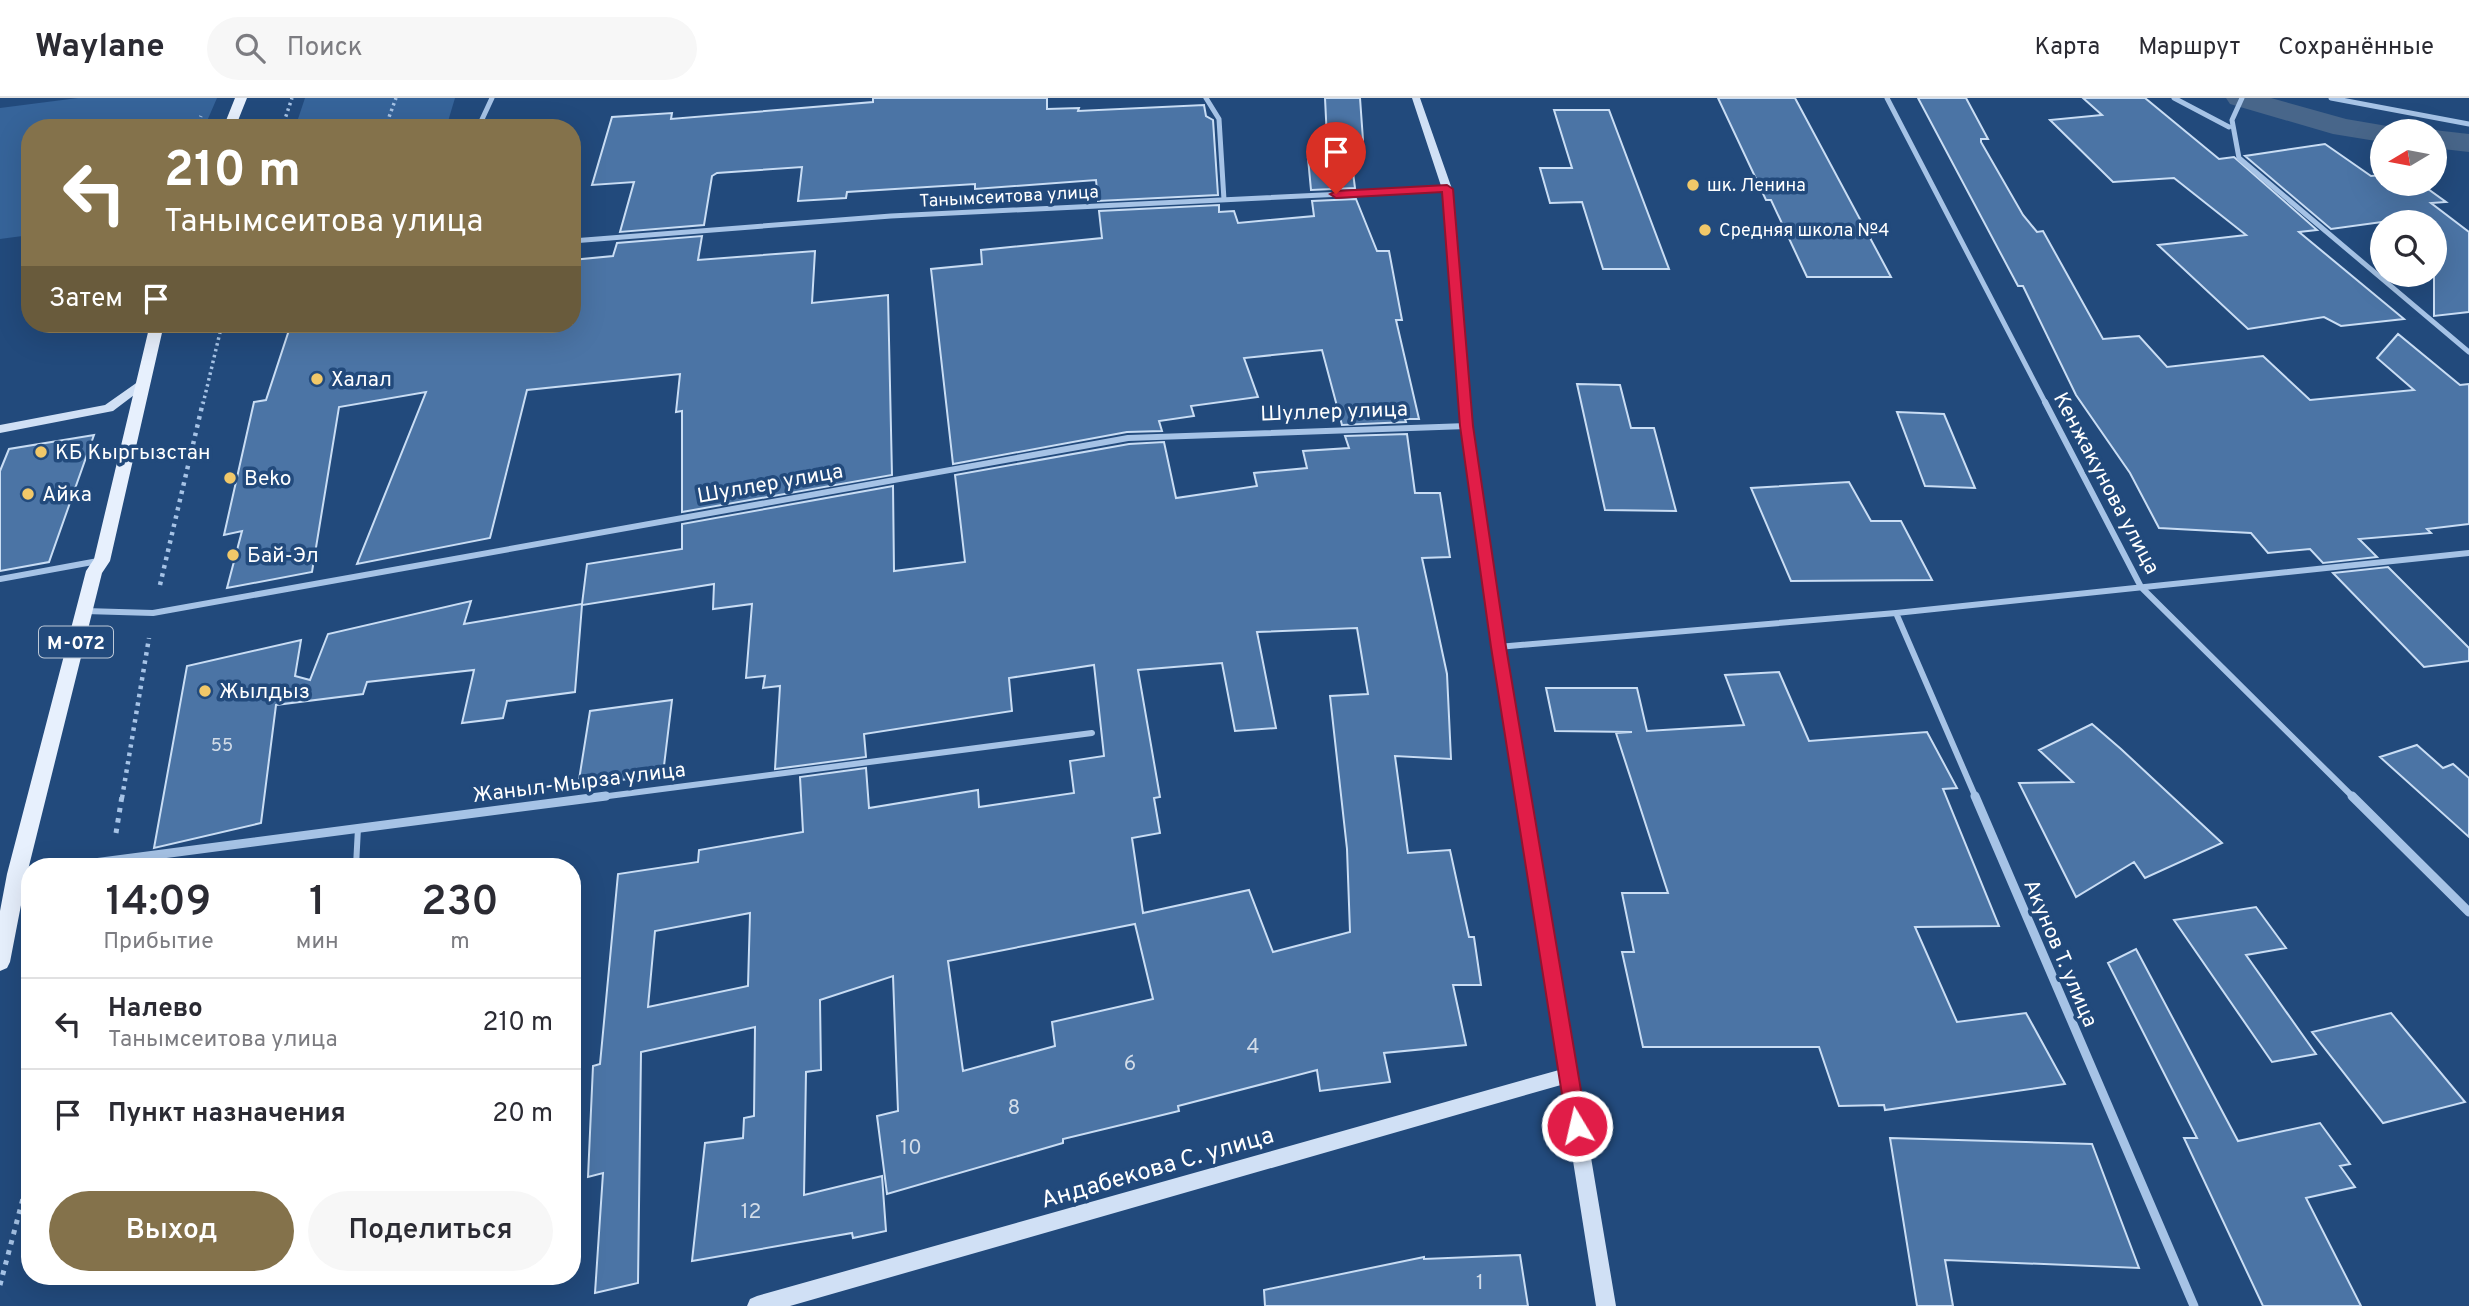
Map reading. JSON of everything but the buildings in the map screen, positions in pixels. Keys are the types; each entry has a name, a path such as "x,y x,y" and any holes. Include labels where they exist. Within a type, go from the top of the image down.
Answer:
{"main road":[{"path":"233,119 241,98"},
{"name":"М-072","path":"27,858 84,611 94,571 102,561 155,333"},
{"name":"М-072","path":"0,962 21,884"}],"street":[{"path":"482,119 492,98"},
{"path":"1206,98 1219,118 1224,200"},
{"path":"1416,98 1447,189 1467,426 1498,647 1606,1306"},
{"name":"Кенжакунова улица","path":"1887,98 2141,587 2469,912"},
{"path":"2174,98 2229,127"},
{"path":"2242,98 2234,108 2229,127 2239,158 2469,352"},
{"path":"2331,98 2469,124"},
{"name":"Танымсеитова улица","path":"581,240 891,216 1447,189"},
{"path":"0,429 108,408 142,383"},
{"name":"Шуллер улица","path":"84,611 153,613 1128,438 1467,426"},
{"path":"1498,647 1896,613 2469,552"},
{"path":"0,579 102,561"},
{"name":"Акунов Т. улица","path":"1896,613 2194,1306"},
{"name":"Жаныл-Мырза улица","path":"131,858 1091,733"},
{"name":"Андабекова С. улица","path":"757,1306 1569,1074"}],"lane":[{"path":"356,858 358,828"}],"path":[{"path":"285,119 292,98"},
{"path":"388,119 396,98"},
{"path":"0,1285 21,1206"}],"shaded area":[{"path":"78,98 217,98 208,119 21,119 21,236 0,239 0,108"},
{"path":"305,98 455,98 449,119 298,119"}],"waterway":[{"path":"2240,98 2343,128 2370,131"},
{"path":"2447,140 2469,143"}],"place":[{"name":"шк. Ленина","path":"1693,185"},
{"name":"Средняя школа №4","path":"1705,230"},
{"name":"Халал","path":"317,379"},
{"name":"КБ Кыргызстан","path":"41,452"},
{"name":"Beko","path":"230,478"},
{"name":"Айка","path":"28,494"},
{"name":"Бай-Эл","path":"233,555"},
{"name":"Жылдыз","path":"205,691"}],"route":[{"path":"1336,194 1447,189 1467,426 1498,647 1577,1126"}]}
